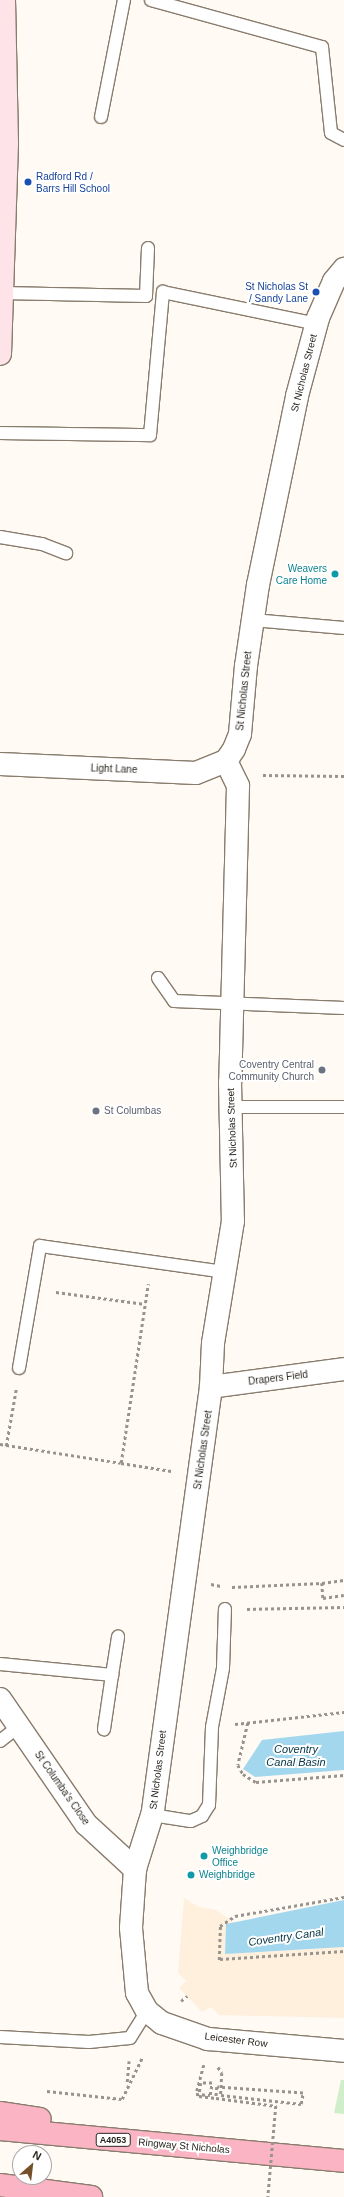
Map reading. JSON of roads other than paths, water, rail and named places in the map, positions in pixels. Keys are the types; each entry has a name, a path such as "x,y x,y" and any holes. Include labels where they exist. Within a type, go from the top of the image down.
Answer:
{"highway":[{"path":"0,2113 226,2150"},
{"name":"Ringway St Nicholas","path":"0,2129 344,2161"},
{"path":"0,2185 91,2197"}],"main road":[{"path":"0,354 7,143 3,5"}],"street":[{"name":"St Nicholas Street","path":"131,1928 134,1869 152,1815 182,1581 211,1387 213,1344 233,1221 231,1107 232,1001 238,786 229,768 240,734 253,620 297,396 317,324 334,281 344,269"},
{"name":"Light Lane","path":"0,764 196,773 229,768"},
{"name":"Drapers Field","path":"211,1387 344,1369"},
{"name":"St Columba's Close","path":"0,1699 86,1824 134,1869"},
{"name":"Leicester Row","path":"131,1928 137,1993 147,2011 162,2023 208,2039 344,2051"}],"lane":[{"path":"101,116 124,0"},
{"path":"151,0 322,47 331,133 344,140"},
{"path":"2,293 146,296 148,248"},
{"path":"0,433 150,435 163,292 317,324"},
{"path":"0,537 42,544 66,553"},
{"path":"253,620 344,628"},
{"path":"158,978 174,1000 232,1001 344,1008"},
{"path":"231,1107 344,1107"},
{"path":"19,1368 40,1246 225,1272"},
{"path":"152,1815 191,1821 202,1816 209,1805 212,1727 223,1668 225,1608"},
{"path":"104,1728 118,1636"},
{"path":"0,1664 112,1674"},
{"path":"0,1741 19,1726"},
{"path":"0,2037 89,2042 130,2038 147,2011"}],"water":[{"name":"Coventry Canal Basin","path":"344,1731 344,1770 255,1777 243,1769 262,1740"},
{"name":"Coventry Canal","path":"344,1900 344,1947 225,1954 226,1924"}],"place":[{"name":"Radford Rd / Barrs Hill School","path":"28,182"},
{"name":"St Nicholas St / Sandy Lane","path":"316,292"},
{"name":"Weavers Care Home","path":"335,574"},
{"name":"Coventry Central Community Church","path":"322,1070"},
{"name":"St Columbas","path":"96,1111"},
{"name":"Weighbridge Office","path":"204,1856"},
{"name":"Weighbridge","path":"191,1875"}]}
